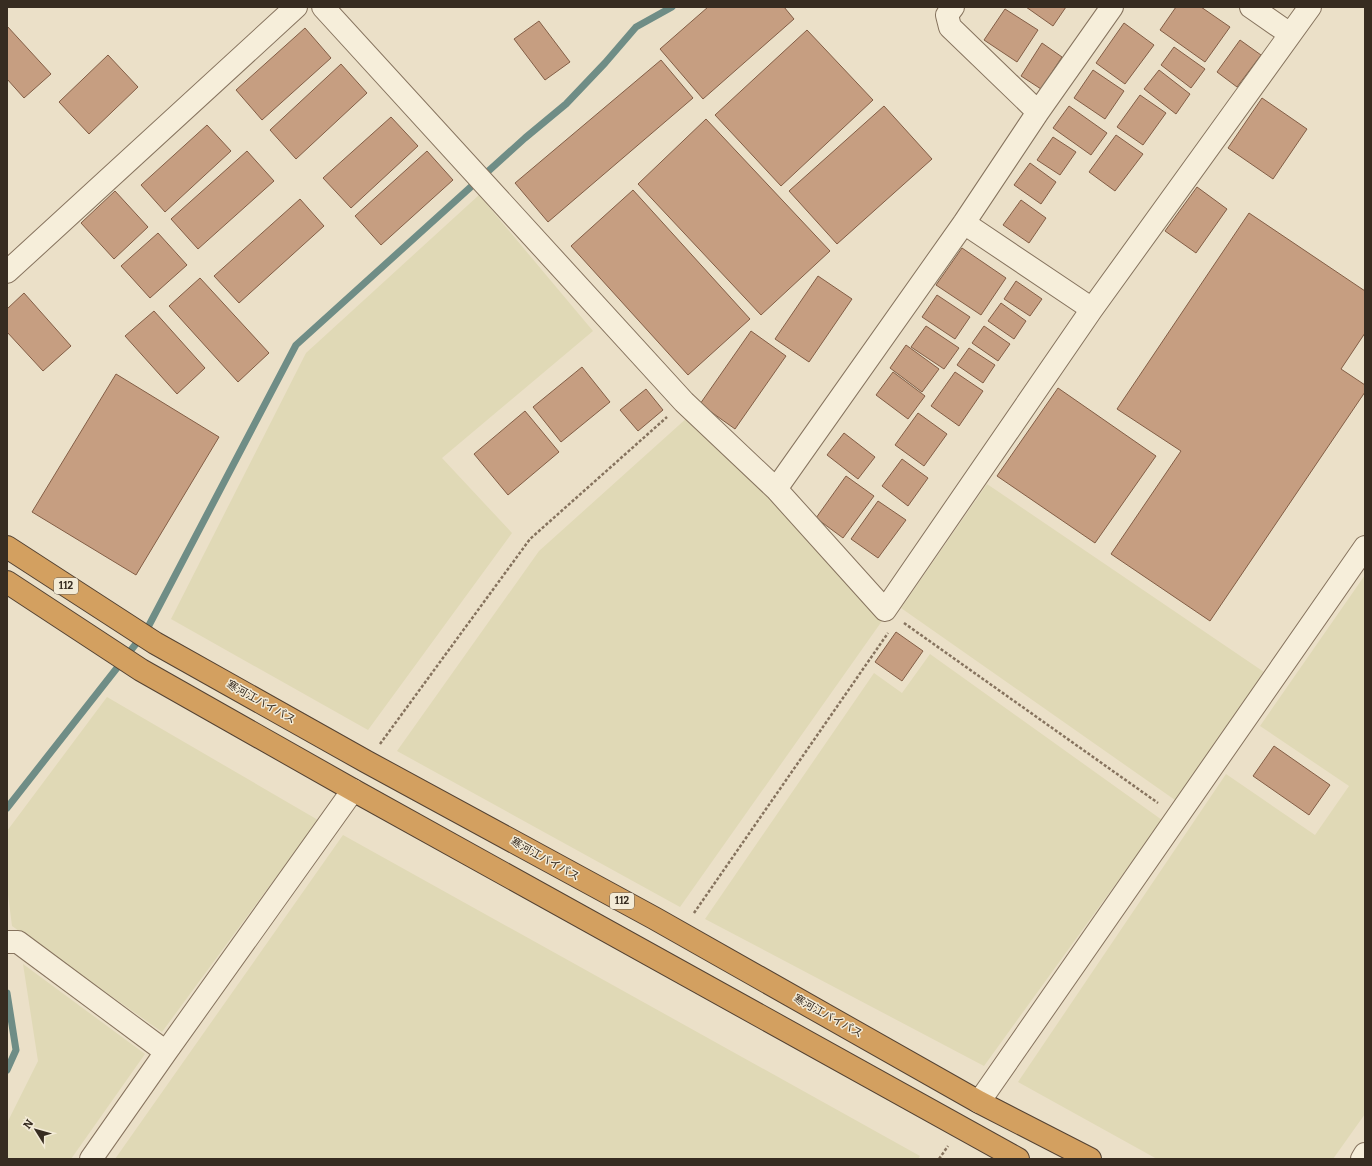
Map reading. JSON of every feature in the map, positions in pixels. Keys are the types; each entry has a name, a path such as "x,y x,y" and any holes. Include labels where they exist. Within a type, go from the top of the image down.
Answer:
{"highway":[{"name":"寒河江バイパス","path":"7,547 155,643 367,762 680,933 979,1102 1090,1159"},
{"name":"112","path":"7,582 138,667 353,790 1018,1159"}],"street":[{"path":"7,272 296,7"},
{"path":"323,7 684,402 776,489 891,615 1092,309 1310,7"},
{"path":"953,7 947,15 950,27 1038,112"},
{"path":"776,489 964,223 1038,112 1112,7"},
{"path":"1251,7 1290,34"},
{"path":"964,223 1092,309"},
{"path":"979,1102 1365,547"},
{"path":"91,1159 353,790"},
{"path":"12,942 166,1052"},
{"path":"1362,1159 1365,1154"}],"path":[{"path":"367,762 530,538 684,402"},
{"path":"680,933 891,615 1177,816"}],"shaded area":[{"path":"479,195 593,331 442,458 512,533 368,730 171,619 306,353"},
{"path":"688,417 768,497 882,621 680,907 397,751 539,551"},
{"path":"987,484 1264,672 1175,800 901,608"},
{"path":"1365,575 1365,1114 1333,1159 1157,1159 1018,1082 1226,774 1315,835 1349,786 1260,726"},
{"path":"930,654 1162,820 984,1066 705,919 874,673 902,693"},
{"path":"107,697 318,820 162,1032 12,926 7,887 7,831"},
{"path":"343,835 920,1156 918,1159 115,1159"},
{"path":"23,964 145,1054 71,1159 7,1159 7,1123 38,1061"}],"building":[{"path":"708,7 784,7 794,19 703,99 660,49"},
{"path":"1026,7 1066,7 1053,26"},
{"path":"1176,7 1201,7 1230,27 1205,62 1160,30"},
{"path":"1005,9 1038,30 1017,62 984,40"},
{"path":"539,21 570,62 545,80 514,39"},
{"path":"1124,23 1154,45 1125,84 1096,63"},
{"path":"7,26 51,74 24,98 7,79"},
{"path":"305,28 331,58 262,120 236,90"},
{"path":"807,30 873,100 781,186 715,115"},
{"path":"1240,40 1261,55 1237,87 1217,72"},
{"path":"1042,43 1062,57 1041,89 1021,76"},
{"path":"1174,47 1205,69 1191,88 1161,65"},
{"path":"108,55 138,87 89,134 59,102"},
{"path":"661,60 693,98 548,222 515,183"},
{"path":"341,64 367,93 296,159 270,130"},
{"path":"1093,70 1124,91 1105,119 1074,98"},
{"path":"1159,70 1190,94 1176,114 1144,89"},
{"path":"1140,95 1166,113 1143,145 1117,127"},
{"path":"1262,98 1307,129 1273,179 1228,148"},
{"path":"884,106 932,159 837,244 789,191"},
{"path":"1069,106 1107,133 1091,155 1053,128"},
{"path":"391,117 418,146 351,208 323,178"},
{"path":"706,119 830,251 761,315 638,184"},
{"path":"207,125 231,151 165,212 141,185"},
{"path":"1116,135 1143,154 1115,191 1089,172"},
{"path":"1053,137 1076,152 1060,175 1037,160"},
{"path":"247,151 274,181 198,249 171,219"},
{"path":"427,151 453,180 381,245 355,216"},
{"path":"1030,163 1056,182 1041,204 1014,185"},
{"path":"1197,187 1227,209 1196,253 1165,231"},
{"path":"633,190 750,319 688,375 571,246"},
{"path":"115,191 148,227 114,259 81,223"},
{"path":"300,199 324,226 239,303 214,276"},
{"path":"1021,200 1046,218 1029,243 1003,225"},
{"path":"1249,213 1365,291 1365,333 1341,369 1365,385 1365,392 1210,621 1111,554 1181,451 1117,409"},
{"path":"158,233 187,265 150,298 121,266"},
{"path":"962,248 1006,278 981,315 936,285"},
{"path":"818,276 852,299 809,362 775,339"},
{"path":"200,278 269,353 238,382 169,306"},
{"path":"1016,281 1042,299 1030,316 1004,299"},
{"path":"24,293 71,346 43,371 7,332 7,309"},
{"path":"937,295 970,317 955,339 922,317"},
{"path":"1001,303 1026,321 1014,339 988,321"},
{"path":"154,311 205,368 177,394 125,336"},
{"path":"926,326 959,348 944,369 911,347"},
{"path":"984,326 1010,344 998,361 972,343"},
{"path":"751,331 786,356 735,429 700,404"},
{"path":"906,345 939,369 922,392 890,368"},
{"path":"969,348 995,365 983,383 957,365"},
{"path":"582,367 610,402 561,442 533,407"},
{"path":"893,372 925,396 908,419 876,395"},
{"path":"955,372 983,391 959,426 931,406"},
{"path":"116,374 219,437 136,575 32,512"},
{"path":"1058,388 1156,456 1095,543 997,476"},
{"path":"646,389 663,410 638,431 620,410"},
{"path":"525,411 559,452 508,495 474,454"},
{"path":"918,413 947,434 924,466 895,445"},
{"path":"844,433 875,457 858,479 827,455"},
{"path":"902,459 928,478 908,506 882,486"},
{"path":"846,476 874,496 843,538 816,518"},
{"path":"878,501 906,520 878,558 851,539"},
{"path":"896,632 923,651 902,681 875,662"},
{"path":"1274,746 1330,785 1309,815 1253,776"}],"waterway":[{"path":"7,808 146,631 296,345 525,138 566,104 605,63 636,27 672,7"},
{"path":"7,993 16,1050 7,1070"}]}
